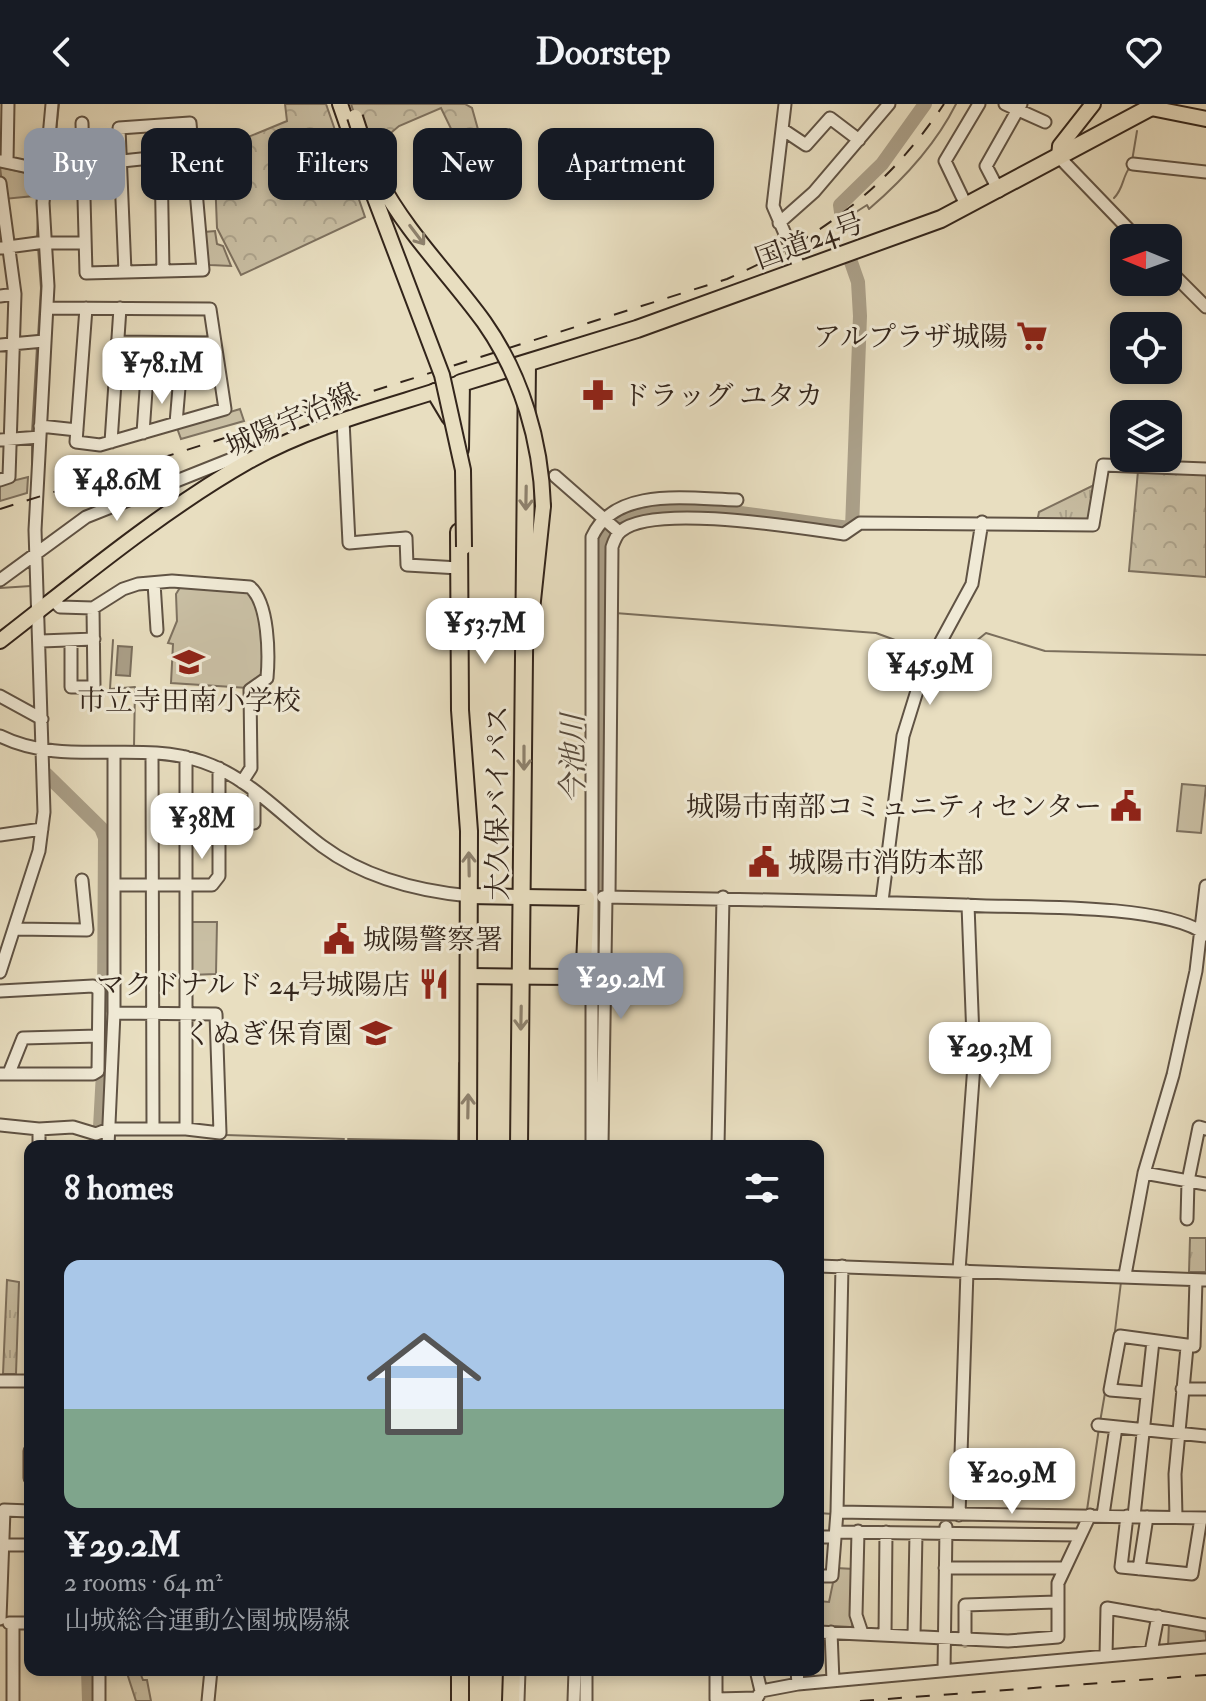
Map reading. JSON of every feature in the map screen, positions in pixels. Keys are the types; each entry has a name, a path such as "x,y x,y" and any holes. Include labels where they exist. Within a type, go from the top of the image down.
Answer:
{"highway":[{"name":"国道24号","path":"461,383 527,364 801,271 967,207 1147,105"},
{"name":"大久保バイパス","path":"519,1140 527,364"},
{"name":"大久保バイパス","path":"461,383 459,568 470,896 468,1140"},
{"path":"435,392 449,412 460,469"},
{"path":"460,1676 460,1701"},
{"path":"511,1701 512,1676"}],"main road":[{"path":"340,104 351,116 387,194 486,324 519,386 538,450 543,506 524,669"},
{"path":"1059,157 1060,146 1093,104"},
{"path":"1147,105 1206,119"},
{"path":"351,116 442,375 463,470 465,785"},
{"name":"城陽宇治線","path":"0,641 249,461 343,420 461,383"},
{"path":"469,976 571,977 580,973 600,898 470,896"}],"street":[{"path":"8,104 4,162 24,165"},
{"path":"49,128 52,104"},
{"path":"785,104 773,206 801,271"},
{"path":"779,223 814,192 889,104"},
{"path":"967,207 945,161 979,104"},
{"path":"1005,104 1020,107 1045,122"},
{"path":"999,191 986,166 1020,107"},
{"path":"782,129 806,145 830,118 859,140"},
{"path":"82,123 82,128"},
{"path":"119,128 190,123 190,128"},
{"path":"1059,157 1124,224"},
{"path":"1133,164 1206,172"},
{"path":"0,183 4,247 15,294 13,343 6,392 5,440 9,477 0,480"},
{"path":"0,972 42,829 35,434 39,341 47,308 41,243 43,200"},
{"path":"83,200 86,273 203,270 196,200"},
{"path":"123,200 125,272"},
{"path":"162,200 163,271"},
{"path":"4,247 85,243"},
{"path":"1182,283 1206,307"},
{"path":"0,296 15,294"},
{"path":"47,308 86,308 120,308 210,309 225,409 100,445 76,442 86,308"},
{"path":"111,442 120,308"},
{"path":"0,345 39,341"},
{"path":"117,342 215,343"},
{"path":"115,376 220,376"},
{"path":"143,433 147,376"},
{"path":"176,423 180,376"},
{"path":"343,420 349,543 406,538 407,565 459,568"},
{"path":"5,440 77,430"},
{"path":"0,580 72,526 97,512 240,456 249,461"},
{"path":"592,1140 612,547 619,532 634,524 721,518 844,534 855,528 1093,525 1103,465 1206,469"},
{"path":"555,476 619,532"},
{"path":"602,1140 600,898 591,844 590,551 603,519 617,507 635,502 737,500"},
{"path":"882,901 903,736 921,678 972,584 982,524"},
{"path":"53,600 60,607 93,608 128,586 154,583 250,587 255,591 270,648 267,678 250,690 251,768 242,782"},
{"path":"154,583 157,630"},
{"path":"71,640 71,687 94,687 93,608"},
{"path":"41,641 94,639"},
{"path":"0,696 42,719"},
{"path":"0,736 42,751 186,757 219,768 254,791 323,847 360,870 407,886 470,896"},
{"path":"105,1140 102,1132 114,1013 114,753"},
{"path":"152,754 153,1129"},
{"path":"186,757 186,1129"},
{"path":"114,885 212,885 219,876 219,768"},
{"path":"219,824 254,823 254,791"},
{"path":"0,835 42,829"},
{"path":"14,929 87,930 82,880"},
{"path":"1125,1275 1144,1173 1173,1075 1191,995 1203,932 1206,886"},
{"path":"718,1140 723,897"},
{"path":"600,898 882,901 1115,912 1203,932"},
{"path":"944,1670 945,1533 952,1515 974,1065 968,905"},
{"path":"0,991 93,986 99,990 98,1071 93,1074 4,1073 23,1038 98,1036"},
{"path":"1191,995 1206,997"},
{"path":"0,1125 39,1129 73,1127 102,1132 186,1129 220,1133 216,1014 114,1013"},
{"path":"59,1021 59,1037"},
{"path":"1187,1219 1188,1181 1199,1127 1206,1129"},
{"path":"39,1129 39,1140"},
{"path":"1144,1173 1206,1184"},
{"path":"824,1266 1201,1280 1194,1346 1120,1336 1110,1390 1147,1393"},
{"path":"824,1576 832,1576 837,1512 842,1266"},
{"path":"837,1512 1103,1515 1130,1516 1147,1517 1176,1517 1202,1521 1202,1547 1192,1574 1121,1567 1130,1516 1144,1430 1153,1341"},
{"path":"1176,1517 1179,1433 1187,1347"},
{"path":"0,1381 24,1381"},
{"path":"1182,1389 1206,1389"},
{"path":"1099,1425 1206,1436"},
{"path":"1103,1515 1116,1427"},
{"path":"24,1511 4,1510 0,1621 24,1623"},
{"path":"833,1681 824,1632 1033,1642 1058,1637 1057,1602 1064,1568 1090,1515"},
{"path":"1139,1569 1147,1517"},
{"path":"858,1531 856,1615 862,1633"},
{"path":"824,1536 858,1531 1078,1535"},
{"path":"885,1635 886,1532"},
{"path":"914,1636 916,1533"},
{"path":"3,1545 24,1545"},
{"path":"945,1568 1064,1568"},
{"path":"965,1640 965,1605 1057,1602"},
{"path":"1106,1656 1107,1608 1206,1625"},
{"path":"1151,1652 1158,1616"},
{"path":"13,1623 13,1701"},
{"path":"761,1691 798,1684 1206,1647"},
{"path":"99,1676 99,1701"},
{"path":"208,1701 210,1676"},
{"path":"451,1701 453,1676"},
{"path":"518,1701 519,1676"},
{"path":"574,1701 575,1676"},
{"path":"586,1676 586,1701"},
{"path":"716,1676 716,1699 757,1698 761,1691 757,1676"},
{"path":"797,1676 798,1684"}],"green space":[{"path":"285,104 326,104 334,128 270,128 287,121"},
{"path":"351,104 465,104 472,108 478,128 451,128 441,108 397,128 359,128"},
{"path":"268,129 268,200 359,200 365,217 241,275 217,228 216,200 252,200 252,135"},
{"path":"0,167 24,172 24,197 4,199"},
{"path":"215,231 217,244 223,246 231,266 206,262 204,232"},
{"path":"240,409 244,421 181,439 177,428"},
{"path":"1138,472 1206,474 1206,577 1129,571"},
{"path":"28,477 27,493 0,501 0,484"},
{"path":"1094,485 1088,522 1037,522 1039,512"},
{"path":"181,586 250,591 262,622 263,677 248,688 171,683 173,644 168,643 177,621 176,594"},
{"path":"1182,784 1206,786 1201,833 1177,831"},
{"path":"189,922 217,922 216,974 189,975"},
{"path":"1190,1238 1206,1238 1206,1272 1189,1272"},
{"path":"7,1280 19,1282 16,1374 3,1374"},
{"path":"836,1568 854,1569 852,1630 824,1628 824,1602 829,1602"},
{"path":"1169,1623 1206,1629 1206,1642 1168,1647"},
{"path":"128,1676 141,1676 147,1680 151,1701 136,1701"}],"shaded area":[{"path":"118,646 132,647 130,676 116,675"}],"waterway":[{"path":"56,128 59,104"},
{"path":"841,212 840,205 882,164 925,104"},
{"path":"842,221 867,205 869,209 906,174 928,148 956,104"},
{"path":"1132,161 1137,131"},
{"path":"1114,198 1130,167"},
{"path":"37,237 39,200"},
{"path":"38,247 41,288 38,337"},
{"name":"今池川","path":"597,978 600,541 609,525 629,514 656,509 726,511 852,528 860,316 858,282 851,262"},
{"path":"32,433 37,347"},
{"path":"32,443 32,485"},
{"path":"30,517 30,531"},
{"path":"0,588 31,586"},
{"path":"599,614 609,613"},
{"path":"615,613 876,633 925,651"},
{"path":"938,657 954,659 986,633 1045,651 1206,655"},
{"path":"113,640 110,689 135,687 134,747"},
{"path":"46,774 101,828 105,838 104,1006"},
{"path":"99,1140 104,1054"},
{"path":"458,1140 459,1063"},
{"path":"225,1135 344,1139"},
{"path":"348,1139 403,1140"},
{"path":"1114,1339 1121,1282"},
{"path":"1100,1422 1105,1393"},
{"path":"1087,1510 1099,1428"},
{"path":"824,1513 833,1514"},
{"path":"88,1676 89,1701"}],"railway":[{"path":"0,509 727,279 792,246 849,208 899,162 944,104"},
{"path":"860,1701 1206,1675"}],"place":[{"name":"アルプラザ城陽","path":"1032,336"},
{"name":"ドラッグ ユタカ","path":"598,395"},
{"name":"市立寺田南小学校","path":"189,662"},
{"name":"城陽市南部コミュニティセンター","path":"1126,806"},
{"name":"城陽市消防本部","path":"764,862"},
{"name":"城陽警察署","path":"339,939"},
{"name":"マクドナルド 24号城陽店","path":"434,984"},
{"name":"くぬぎ保育園","path":"376,1033"}]}
